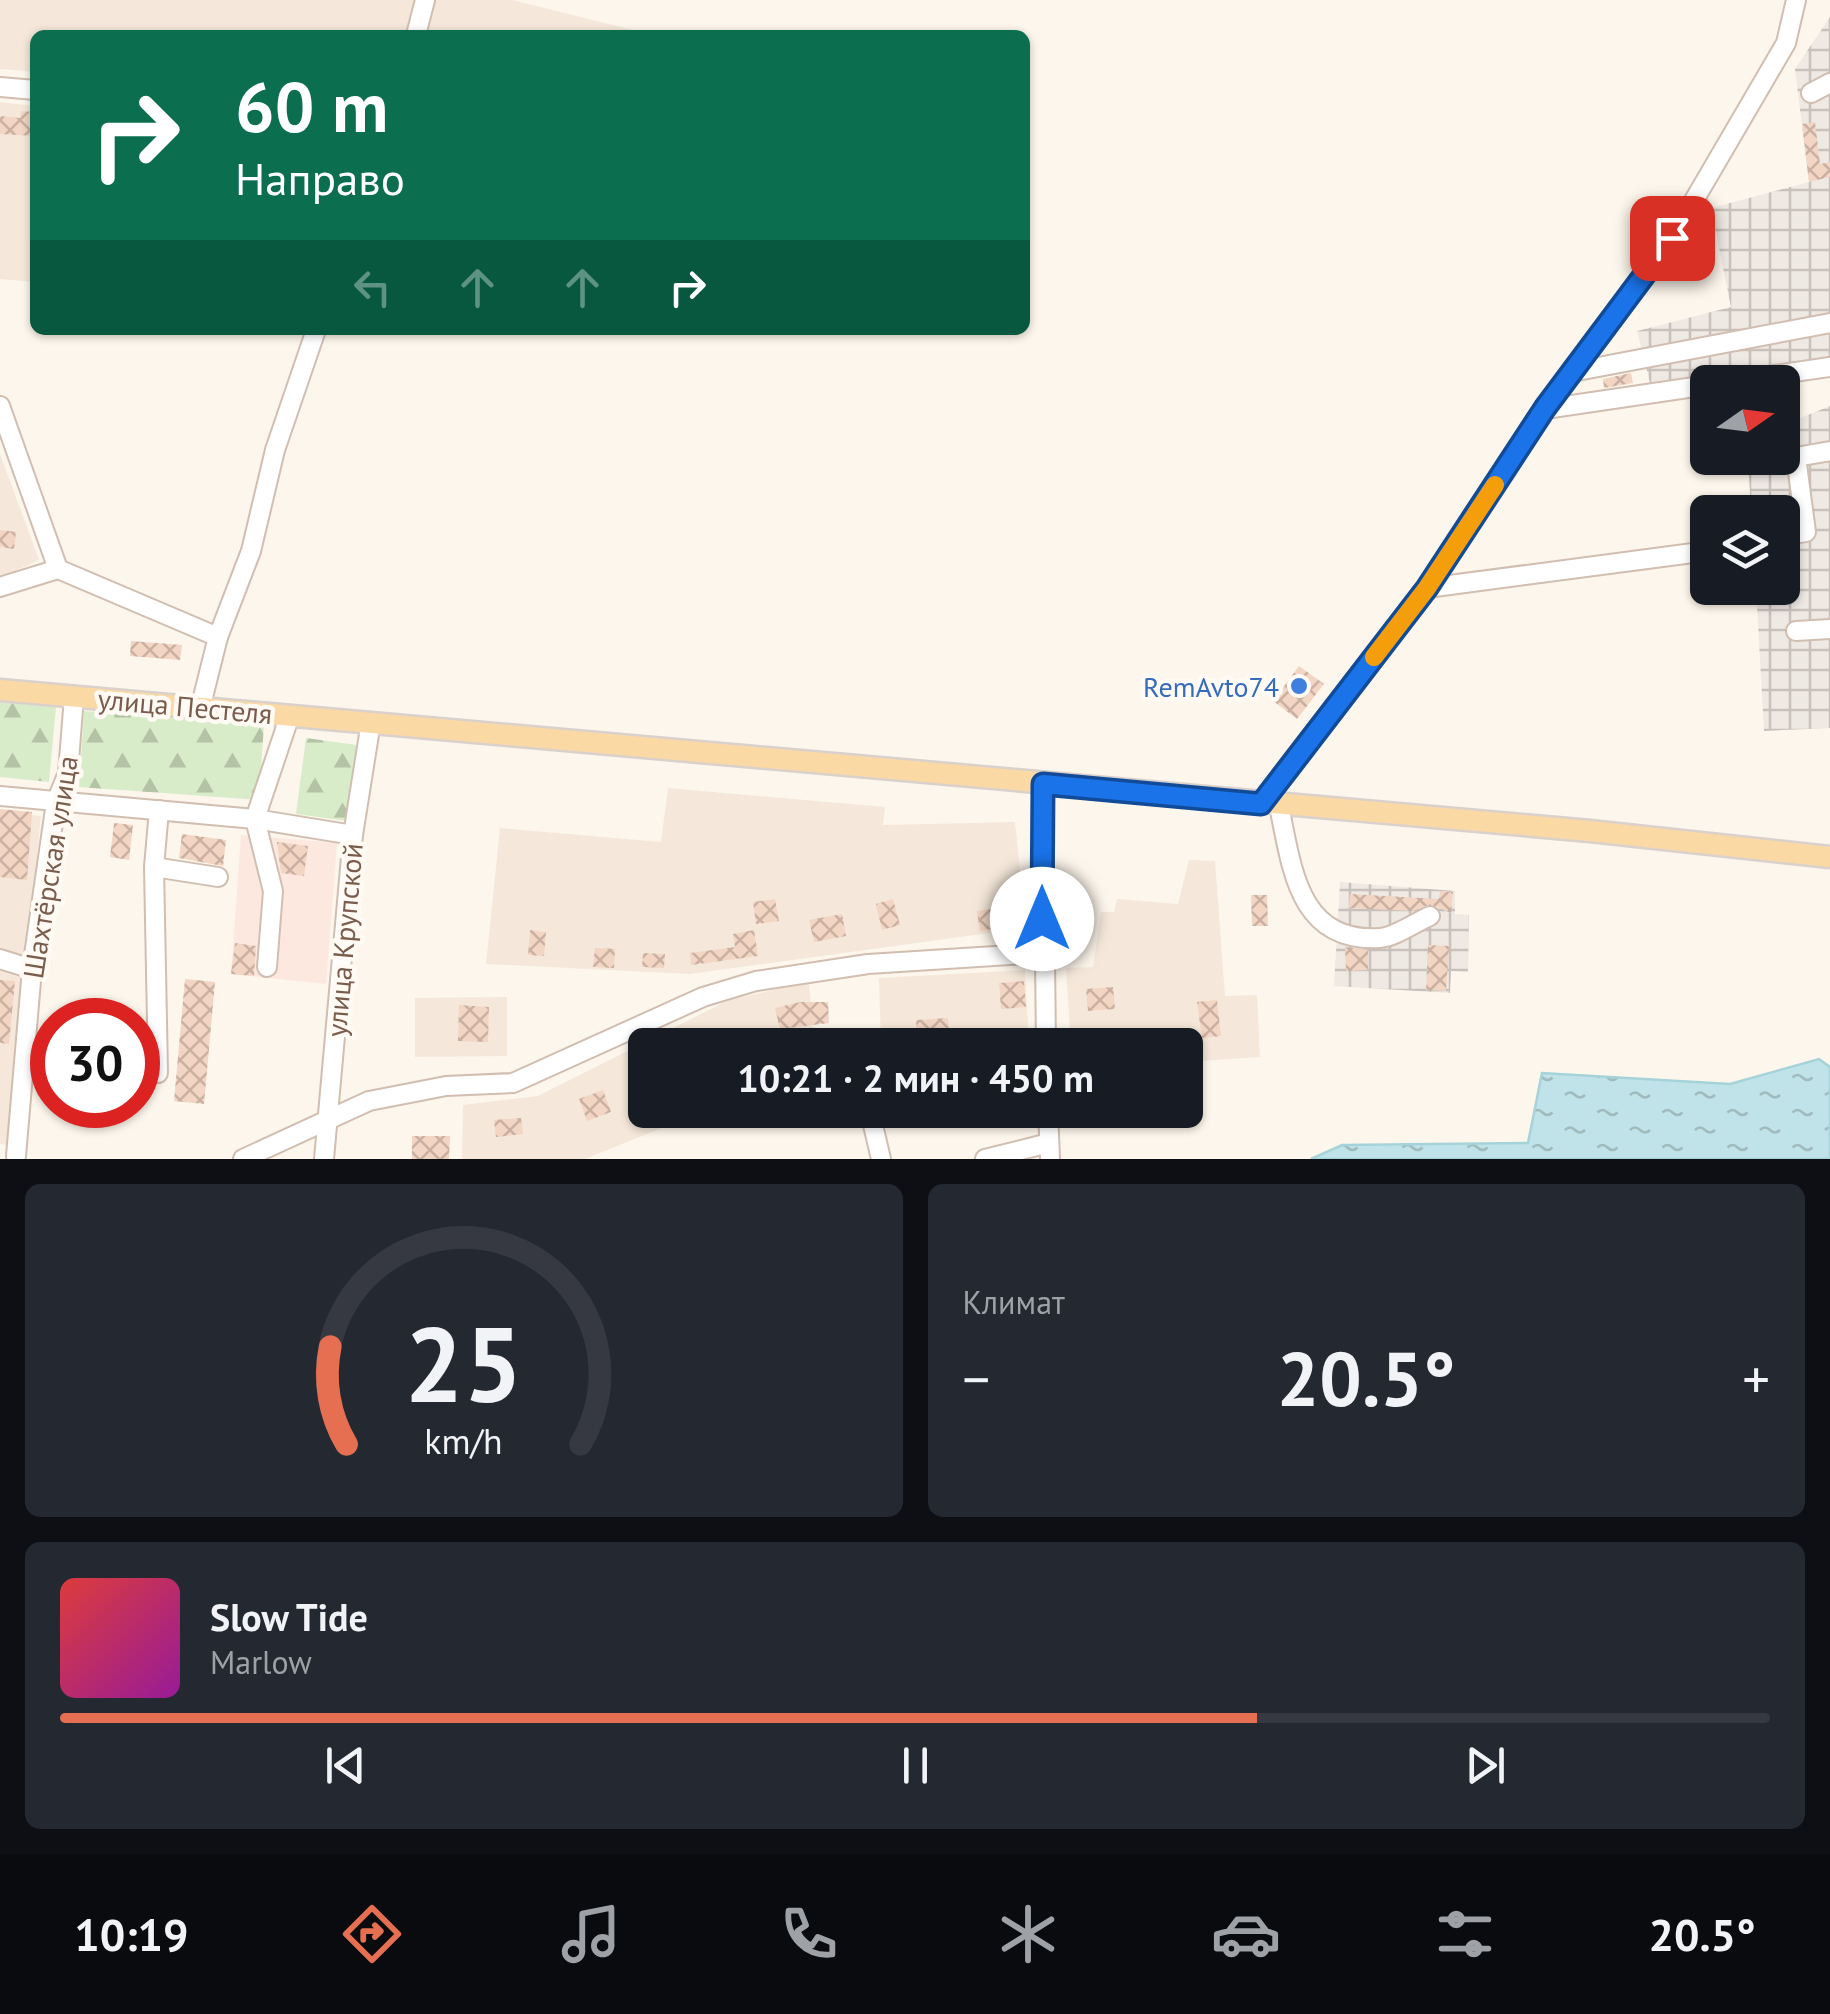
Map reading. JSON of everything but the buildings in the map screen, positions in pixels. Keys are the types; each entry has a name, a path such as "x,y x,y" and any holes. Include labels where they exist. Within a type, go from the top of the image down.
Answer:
{"main road":[{"name":"улица Пестеля","path":"0,690 1590,831 1830,858"}],"street":[{"path":"417,30 425,0"},
{"path":"1430,916 1382,938 1337,932 1311,915 1270,804 1427,588 1545,408 1672,238 1786,43 1796,0"},
{"path":"1810,92 1830,83"},
{"path":"0,87 30,90"},
{"path":"1572,372 1830,323"},
{"path":"200,709 218,637 251,551 274,450 314,335"},
{"path":"1800,372 1830,368"},
{"path":"1545,408 1690,388"},
{"path":"0,406 58,568"},
{"path":"1800,533 1806,532 1796,457 1830,451"},
{"path":"1427,588 1690,553"},
{"path":"0,586 58,568 218,637"},
{"path":"1796,631 1830,629"},
{"name":"Шахтёрская улица","path":"14,1157 32,969 56,802 68,773 74,697"},
{"path":"267,967 273,891 255,820 290,715"},
{"name":"улица Крупской","path":"324,1159 353,835 370,722"},
{"path":"1043,784 1045,1028"},
{"path":"0,796 255,820 353,835"},
{"path":"157,998 154,867 160,810"},
{"path":"154,867 218,877"},
{"path":"243,1159 369,1101 411,1091 513,1083 703,997 756,981 868,964 1042,953"},
{"path":"0,960 32,969"},
{"path":"874,1128 881,1159"},
{"path":"984,1159 1049,1151"}],"shaded area":[{"path":"0,0 414,0 406,30 30,30 30,72 0,69"},
{"path":"435,0 512,0 633,30 426,30"},
{"path":"1830,17 1830,359 1785,365 1690,365 1690,378 1650,383 1637,331 1731,307 1711,208 1809,182 1795,69"},
{"path":"0,102 30,105 30,282 0,279"},
{"path":"1830,406 1830,728 1764,731 1757,605 1800,605 1800,495 1750,495 1749,475 1800,475 1800,418"},
{"path":"0,454 39,560 0,578"},
{"path":"668,788 885,807 883,825 1015,822 1026,928 690,974 486,964 500,828 661,842"},
{"path":"0,811 41,816 7,1145 0,1144"},
{"path":"241,835 337,843 326,984 231,974"},
{"path":"1189,860 1215,861 1225,996 1257,995 1260,1057 1203,1061 1203,1028 1070,1028 1066,968 1093,967 1101,912 1114,912 1117,899 1178,904"},
{"path":"1340,882 1455,891 1455,914 1469,915 1468,972 1451,971 1450,993 1334,986"},
{"path":"1025,970 1028,1028 880,1028 879,978"},
{"path":"809,982 813,1028 673,1028 729,1000"},
{"path":"507,997 507,1056 415,1057 415,998"},
{"path":"628,1051 628,1128 662,1128 585,1159 462,1159 463,1105 538,1096"}],"green space":[{"path":"0,702 56,707 49,782 0,777"},
{"path":"84,711 264,724 259,800 79,787"},
{"path":"306,738 357,745 347,821 296,814"}],"water":[{"path":"1819,1059 1830,1067 1830,1159 1311,1159 1342,1145 1528,1143 1542,1073 1730,1084"}],"slow traffic":[{"path":"1374,657 1427,588 1495,485"}],"place":[{"name":"RemAvto74","path":"1299,686"}],"route":[{"path":"1042,919 1043,784 1261,804 1427,588 1545,408 1672,238"}]}
